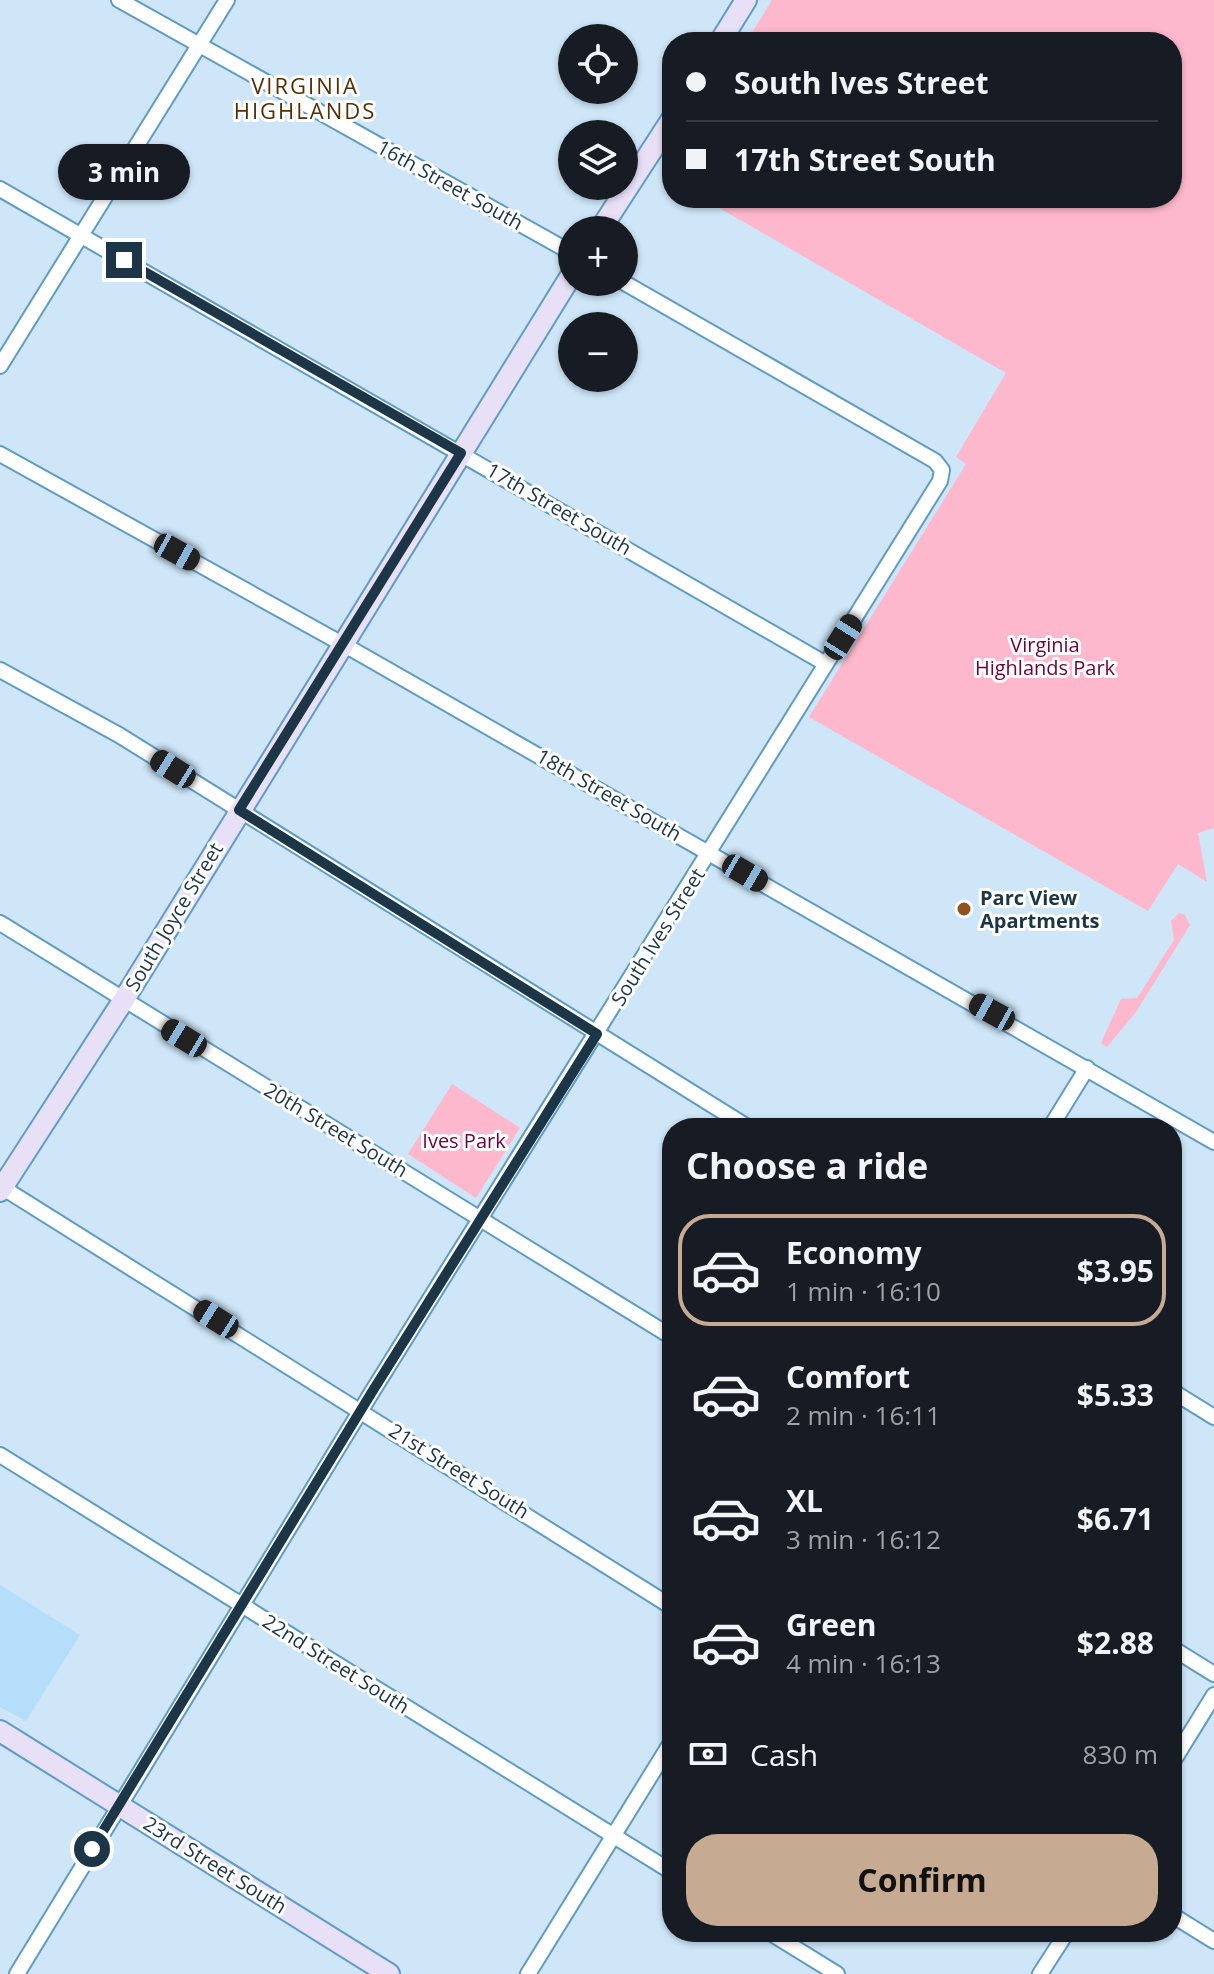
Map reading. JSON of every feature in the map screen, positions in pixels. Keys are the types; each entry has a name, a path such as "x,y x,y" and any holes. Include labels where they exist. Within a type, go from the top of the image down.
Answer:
{"street":[{"name":"16th Street South","path":"119,0 558,245"},
{"path":"0,366 227,0"},
{"path":"726,32 746,0"},
{"path":"609,216 662,134"},
{"name":"17th Street South","path":"0,189 826,664"},
{"name":"South Ives Street","path":"17,1974 361,1409 940,481 942,470 935,461 638,291"},
{"name":"South Joyce Street","path":"1,1188 123,1001 558,296"},
{"name":"18th Street South","path":"0,454 710,853 1173,1118"},
{"path":"0,670 119,735 733,1118"},
{"name":"20th Street South","path":"0,923 662,1331"},
{"path":"1056,1118 1087,1068"},
{"name":"18th Street South","path":"1182,1123 1214,1142"},
{"name":"21st Street South","path":"1,1188 361,1409 662,1601"},
{"path":"1182,1397 1214,1417"},
{"name":"22nd Street South","path":"0,1455 662,1866"},
{"path":"1182,1654 1214,1674"},
{"path":"1182,1747 1214,1695"},
{"name":"23rd Street South","path":"0,1731 389,1974"},
{"path":"528,1974 662,1757"},
{"path":"1182,1921 1214,1941"},
{"path":"785,1942 837,1974"},
{"path":"1040,1974 1061,1942"}],"shaded area":[{"path":"0,1585 80,1635 26,1721 0,1707"}],"green space":[{"name":"Virginia Highlands Park","path":"772,0 1214,0 1214,828 1198,833 1207,882 1178,864 1148,911 809,717 966,464 956,457 1006,373 719,208 1182,208 1182,32 752,32"},
{"path":"1179,913 1185,915 1190,925 1136,1012 1107,1047 1101,1043 1121,999 1137,998 1174,940 1171,921"},
{"name":"Ives Park","path":"452,1084 520,1128 476,1198 408,1154"}],"place":[{"name":"Parc View Apartments","path":"964,909"}],"district":[{"name":"VIRGINIA HIGHLANDS","path":"305,98"}],"route":[{"path":"92,1849 372,1392 597,1034 239,810 344,646 461,453 124,260"}]}
